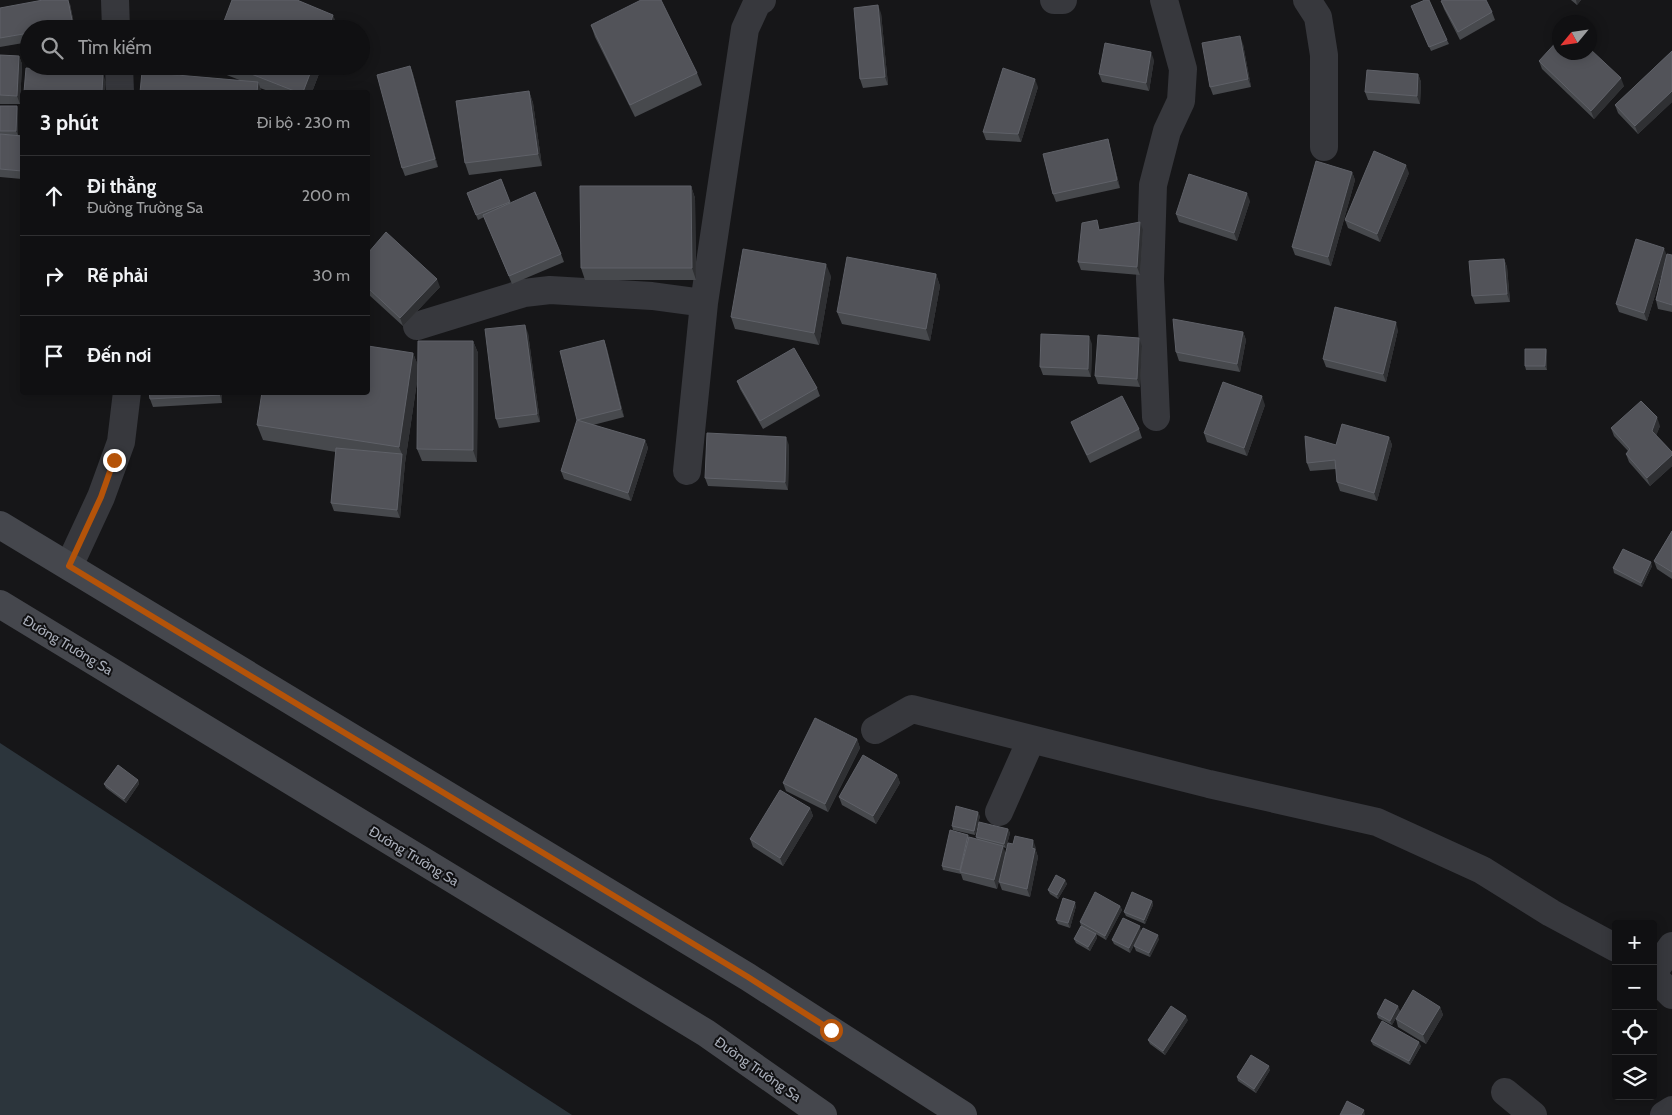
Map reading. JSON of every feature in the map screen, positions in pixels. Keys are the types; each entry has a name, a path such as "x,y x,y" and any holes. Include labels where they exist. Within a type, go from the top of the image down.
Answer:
{"main road":[{"path":"0,524 748,977 963,1115"},
{"name":"Đường Trường Sa","path":"0,604 706,1033 823,1115"}],"street":[{"path":"115,0 116,20"},
{"path":"687,471 704,303 745,29 757,3 762,0"},
{"path":"1054,0 1064,0"},
{"path":"1156,417 1150,279 1153,185 1167,131 1181,101 1183,69 1164,0"},
{"path":"1307,0 1318,17 1324,55 1324,147"},
{"path":"119,75 120,90"},
{"path":"417,326 524,293 550,290 652,296 704,303"},
{"path":"69,566 101,497 120,442 127,395"},
{"path":"875,730 912,710 1209,784 1377,822 1482,870 1551,913 1612,946"},
{"path":"999,812 1032,740"},
{"path":"1657,965 1672,946"},
{"path":"1657,980 1672,995"},
{"path":"1505,1092 1533,1115"},
{"path":"1664,1115 1672,1110"}],"shaded area":[{"path":"0,743 572,1115 0,1115"}],"building":[{"path":"43,0 68,0 72,20 20,20 20,35 0,38 0,8"},
{"path":"232,0 297,0 333,15 331,20 224,20"},
{"path":"641,0 661,0 697,73 630,105 591,25"},
{"path":"1429,0 1447,40 1429,47 1411,6"},
{"path":"1486,0 1492,12 1458,32 1441,1"},
{"path":"878,5 885,77 860,79 854,8"},
{"path":"1240,36 1248,79 1210,87 1202,43"},
{"path":"1105,43 1151,52 1146,83 1099,74"},
{"path":"1552,47 1552,60 1597,60 1597,56 1621,78 1591,111 1539,61"},
{"path":"1672,51 1672,91 1635,126 1615,105"},
{"path":"0,55 19,56 17,96 0,95"},
{"path":"410,66 435,159 402,168 377,75"},
{"path":"1003,68 1035,79 1018,134 983,132"},
{"path":"1367,70 1418,74 1417,96 1365,92"},
{"path":"25,75 103,75 102,90 24,90"},
{"path":"142,75 177,75 258,82 257,90 140,90"},
{"path":"254,75 310,75 304,90 292,90"},
{"path":"529,91 538,154 465,163 456,101"},
{"path":"0,106 17,106 16,131 0,131"},
{"path":"0,134 20,136 20,171 0,169"},
{"path":"1108,139 1117,180 1053,194 1043,154"},
{"path":"1374,151 1406,165 1377,234 1345,220"},
{"path":"1316,161 1352,172 1328,257 1292,247"},
{"path":"1189,174 1247,193 1234,233 1176,214"},
{"path":"501,179 510,202 476,215 467,193"},
{"path":"580,186 691,186 692,268 581,268"},
{"path":"535,192 561,254 509,276 483,215"},
{"path":"1097,220 1099,230 1140,222 1137,267 1078,262 1082,223"},
{"path":"386,232 437,279 400,318 370,290 370,251"},
{"path":"1636,239 1664,248 1644,313 1616,304"},
{"path":"743,249 826,264 814,333 731,317"},
{"path":"1667,254 1672,255 1672,305 1656,300"},
{"path":"847,257 936,274 926,329 837,312"},
{"path":"1504,259 1507,294 1472,296 1469,261"},
{"path":"1335,307 1396,322 1383,374 1323,359"},
{"path":"1173,319 1243,332 1237,364 1176,352"},
{"path":"525,325 537,414 496,419 485,329"},
{"path":"1041,334 1089,336 1088,369 1040,367"},
{"path":"1098,335 1139,338 1137,379 1095,376"},
{"path":"604,340 621,409 577,420 560,351"},
{"path":"418,341 473,341 473,450 417,449"},
{"path":"370,346 413,353 399,447 257,425 262,395 370,395"},
{"path":"794,348 817,388 760,421 737,381"},
{"path":"1525,349 1546,349 1545,366 1525,366"},
{"path":"1223,382 1262,396 1244,448 1204,433"},
{"path":"149,395 220,395 150,399"},
{"path":"1122,396 1139,429 1087,455 1071,422"},
{"path":"1641,401 1657,417 1652,431 1672,452 1672,455 1647,478 1626,454 1630,449 1611,428"},
{"path":"577,420 645,440 628,493 561,471"},
{"path":"1342,424 1389,437 1374,493 1337,482 1335,460 1307,463 1305,436 1336,445"},
{"path":"707,433 786,437 785,482 705,478"},
{"path":"336,448 402,454 397,510 331,503"},
{"path":"1672,531 1672,572 1654,561"},
{"path":"1623,549 1651,562 1641,583 1613,568"},
{"path":"815,718 857,739 825,804 783,783"},
{"path":"863,755 897,775 873,816 839,797"},
{"path":"118,765 138,780 124,799 104,784"},
{"path":"780,790 810,808 780,858 750,839"},
{"path":"956,806 978,812 974,831 952,826"},
{"path":"979,822 1008,829 1004,844 976,837"},
{"path":"950,830 968,835 960,870 942,866"},
{"path":"1015,836 1033,840 1032,848 1035,849 1027,889 999,882 1008,843 1013,844"},
{"path":"969,837 1003,846 994,880 960,872"},
{"path":"1056,875 1065,880 1057,895 1048,890"},
{"path":"1095,892 1120,906 1105,936 1080,922"},
{"path":"1132,892 1152,901 1144,920 1124,912"},
{"path":"1063,898 1075,902 1068,923 1056,920"},
{"path":"1123,918 1140,926 1129,948 1112,940"},
{"path":"1081,926 1096,934 1088,947 1074,939"},
{"path":"1143,928 1158,935 1149,953 1134,946"},
{"path":"1413,990 1440,1007 1423,1035 1396,1019"},
{"path":"1385,999 1398,1006 1390,1021 1377,1014"},
{"path":"1171,1006 1186,1016 1163,1051 1148,1040"},
{"path":"1382,1021 1419,1042 1409,1061 1371,1041"},
{"path":"1251,1055 1269,1066 1254,1089 1237,1077"},
{"path":"1347,1101 1364,1110 1361,1115 1340,1115"}],"route":[{"path":"114,460 101,497 69,566 748,977 831,1030"}]}
